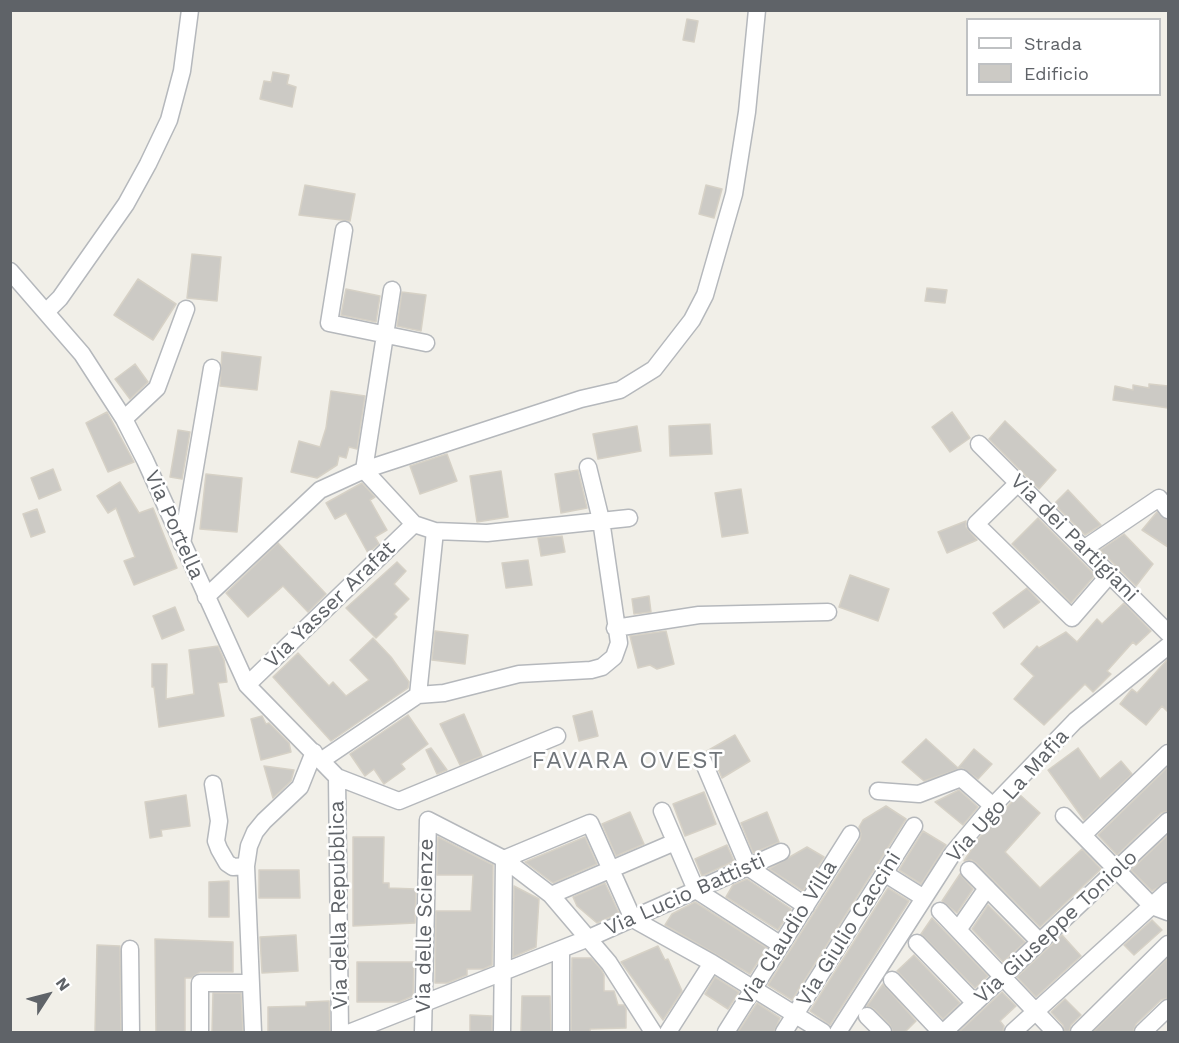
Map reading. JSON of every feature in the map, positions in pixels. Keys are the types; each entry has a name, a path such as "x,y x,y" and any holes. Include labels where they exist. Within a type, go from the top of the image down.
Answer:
{"street":[{"path":"46,312 60,298 126,204 169,120 182,71 190,10"},
{"path":"206,597 320,490 363,470 581,399 620,390 654,369 692,320 705,295 734,194 747,112 757,10"},
{"path":"344,230 329,323 426,343"},
{"name":"Via Portella","path":"10,271 82,354 124,419 247,685 337,777"},
{"path":"363,470 392,290"},
{"path":"124,419 156,388 186,309"},
{"path":"182,544 212,368"},
{"name":"Via dei Partigiani","path":"979,444 1168,633"},
{"path":"253,1032 246,866 249,846 255,832 300,787 318,756 418,696 444,693 519,674 597,669 610,660 616,652 619,643 615,628 602,520 588,467"},
{"path":"363,470 414,524 435,531 487,533 628,518"},
{"path":"1018,483 976,524 1072,618 1110,574"},
{"path":"1085,548 1164,504"},
{"name":"Via Yasser Arafat","path":"247,685 414,524"},
{"path":"418,696 435,531"},
{"path":"615,628 699,615 828,612"},
{"name":"Via Ugo La Mafia","path":"838,1032 953,853 993,806 1075,721 1168,646"},
{"path":"337,777 399,801 556,736"},
{"path":"1083,835 1168,753"},
{"path":"703,761 748,867 806,906"},
{"name":"Via della Repubblica","path":"337,777 340,1032"},
{"path":"878,791 919,794 961,778 993,806"},
{"path":"213,784 219,821 219,849 227,863 233,867 246,866"},
{"path":"662,812 696,890 781,945"},
{"path":"1064,816 1152,906 1168,912"},
{"name":"Via delle Scienze","path":"423,1032 428,820 504,859"},
{"name":"Via Giuseppe Toniolo","path":"943,1032 1168,821"},
{"path":"504,859 590,823 633,918 712,963 823,1032"},
{"name":"Via Giulio Caccini","path":"784,1032 914,826"},
{"name":"Via Claudio Villa","path":"726,1032 851,834"},
{"path":"551,895 675,842"},
{"name":"Via Lucio Battisti","path":"351,1032 589,938 781,852"},
{"path":"504,859 551,895 589,938 609,963 653,1032"},
{"path":"502,1032 504,859"},
{"path":"969,870 1038,941"},
{"path":"884,873 924,898"},
{"path":"958,930 987,888"},
{"path":"1013,1032 1168,891"},
{"path":"940,911 1055,1032"},
{"path":"917,943 975,1003"},
{"path":"1079,1032 1168,944"},
{"path":"130,949 131,1032"},
{"path":"561,949 561,1032"},
{"path":"668,1032 712,963"},
{"path":"892,980 943,1032"},
{"path":"200,1032 200,983 251,983"},
{"path":"1143,1032 1168,1008"},
{"path":"867,1016 883,1032"}],"building":[{"path":"687,19 698,21 694,42 683,40"},
{"path":"273,72 289,75 287,84 296,87 292,107 260,99 264,81 271,82"},
{"path":"305,185 355,194 350,221 299,215"},
{"path":"706,185 722,189 714,218 699,214"},
{"path":"192,254 221,257 217,301 187,298"},
{"path":"138,279 176,304 153,340 114,315"},
{"path":"927,288 947,290 945,303 925,301"},
{"path":"346,289 380,296 376,322 341,315"},
{"path":"402,292 426,295 421,331 397,326"},
{"path":"222,352 261,357 257,390 220,386"},
{"path":"135,364 148,382 130,399 115,379"},
{"path":"1149,384 1168,386 1168,408 1113,400 1115,386 1133,390 1133,385 1149,388"},
{"path":"331,391 365,396 357,449 349,447 346,458 339,456 337,465 317,478 291,472 299,441 320,447 326,428"},
{"path":"107,412 134,462 108,472 86,423"},
{"path":"952,412 970,438 950,452 932,427"},
{"path":"1005,421 1056,470 1039,489 989,439"},
{"path":"710,424 712,454 670,456 669,426"},
{"path":"637,426 641,451 598,459 593,434"},
{"path":"178,430 190,432 182,479 170,477"},
{"path":"447,454 457,481 420,494 410,466"},
{"path":"53,469 61,490 39,499 31,478"},
{"path":"578,470 587,508 561,513 555,474"},
{"path":"501,471 508,517 477,522 470,476"},
{"path":"206,474 242,478 237,532 200,529"},
{"path":"120,482 139,513 153,508 177,568 134,585 124,561 135,557 116,508 108,513 97,496"},
{"path":"362,483 375,497 370,500 387,530 375,537 379,544 368,553 346,513 335,519 326,503"},
{"path":"741,489 748,533 722,537 715,493"},
{"path":"1068,490 1101,525 1085,535 1054,504"},
{"path":"37,509 45,532 31,537 23,514"},
{"path":"1157,512 1168,520 1168,547 1142,530"},
{"path":"1038,518 1095,575 1071,603 1012,544"},
{"path":"966,521 966,527 977,540 947,553 938,532"},
{"path":"1124,534 1153,564 1136,586 1100,550"},
{"path":"562,536 565,552 541,556 538,538"},
{"path":"278,543 326,594 308,612 283,586 248,617 226,593"},
{"path":"528,560 532,585 506,588 502,563"},
{"path":"397,562 406,571 394,584 409,599 394,614 397,617 376,638 346,608"},
{"path":"850,575 889,589 878,621 839,607"},
{"path":"1027,588 1040,602 1004,628 993,613"},
{"path":"649,596 651,612 634,614 632,599"},
{"path":"1124,603 1151,631 1136,645 1133,642 1107,671 1111,674 1093,692 1085,684 1044,725 1014,699 1034,676 1021,664 1037,646 1039,648 1066,632 1077,642 1097,619 1102,624"},
{"path":"175,607 184,630 162,639 153,616"},
{"path":"435,631 468,635 465,664 432,660"},
{"path":"666,631 674,664 657,669 650,665 638,668 630,636"},
{"path":"373,638 391,657 409,682 408,688 331,741 273,677 298,653 329,686 333,682 346,696 369,680 350,660"},
{"path":"218,646 224,660 227,682 218,683 224,716 159,727 154,687 152,687 152,664 167,664 166,699 194,694 189,650"},
{"path":"1168,659 1168,712 1162,706 1146,725 1120,704 1132,689 1137,693"},
{"path":"592,711 598,736 579,741 573,716"},
{"path":"464,714 482,756 460,765 440,724"},
{"path":"408,715 428,744 401,764 405,769 384,784 374,769 365,776 350,754"},
{"path":"262,716 266,724 269,723 289,743 291,752 261,760 251,719"},
{"path":"735,735 750,761 722,778 713,757 707,751"},
{"path":"926,739 958,768 974,749 992,764 978,779 962,768 924,781 902,762"},
{"path":"431,748 447,770 437,774 426,750"},
{"path":"1078,748 1100,779 1121,761 1132,774 1084,820 1048,770"},
{"path":"264,766 294,770 291,781 273,798"},
{"path":"1168,767 1168,811 1161,813 1117,855 1098,835"},
{"path":"959,790 978,807 963,825 935,802"},
{"path":"704,792 716,824 685,836 673,804"},
{"path":"1019,794 1040,813 1005,852 1040,888 1082,849 1101,869 1040,927 976,863 971,860 964,861 978,839"},
{"path":"186,795 190,826 161,830 162,836 150,838 145,802"},
{"path":"886,806 906,819 792,1000 768,985 860,840 859,827 863,820"},
{"path":"630,812 644,844 616,856 602,824"},
{"path":"767,812 779,842 753,853 741,823"},
{"path":"923,831 946,845 921,884 899,870"},
{"path":"1168,835 1168,881 1152,891 1131,870"},
{"path":"353,837 384,837 383,883 389,883 389,888 416,889 415,923 353,926"},
{"path":"438,837 493,865 492,965 483,969 467,969 467,975 447,983 435,983 436,911 471,911 473,875 437,875"},
{"path":"585,837 597,864 553,883 525,862"},
{"path":"727,845 734,861 702,876 695,859"},
{"path":"807,847 824,857 803,891 769,869"},
{"path":"259,870 299,870 300,898 259,898"},
{"path":"960,874 973,889 957,913 942,901"},
{"path":"747,879 791,909 778,930 726,897 733,885"},
{"path":"229,881 229,917 209,917 209,882"},
{"path":"605,883 619,913 597,923 577,906 573,897"},
{"path":"514,886 539,899 536,947 513,957"},
{"path":"888,888 909,901 830,1025 810,1011"},
{"path":"695,902 767,948 750,974 665,925 672,914"},
{"path":"988,905 1025,942 1003,962 972,929"},
{"path":"932,918 988,976 975,988 921,934"},
{"path":"1152,920 1162,930 1134,955 1124,945"},
{"path":"296,935 298,971 262,973 260,937"},
{"path":"1062,935 1081,956 1036,997 1017,977"},
{"path":"155,939 233,942 233,972 200,972 191,978 185,978 185,1032 156,1032"},
{"path":"97,945 120,946 121,1032 95,1032"},
{"path":"658,946 665,960 668,959 682,991 663,1020 621,962"},
{"path":"914,955 960,1003 943,1019 897,971"},
{"path":"572,958 591,958 601,969 604,975 604,991 614,991 618,1005 624,1005 626,1009 626,1028 571,1032"},
{"path":"1168,958 1168,998 1161,1000 1136,1024 1133,1032 1093,1032"},
{"path":"357,962 414,962 413,996 399,1002 357,1002"},
{"path":"715,977 739,992 728,1009 705,994"},
{"path":"883,984 916,1021 905,1032 893,1032 890,1025 874,1009 867,1006"},
{"path":"1002,992 1016,1006 1000,1021 1004,1026 1003,1032 959,1032"},
{"path":"213,993 241,993 243,1032 212,1032"},
{"path":"522,996 550,996 551,1032 521,1032"},
{"path":"1065,999 1081,1015 1071,1025 1069,1032 1065,1032 1063,1025 1051,1012"},
{"path":"329,1001 330,1032 268,1032 268,1007 306,1006 306,1002"},
{"path":"757,1003 780,1018 774,1032 738,1032"},
{"path":"470,1015 492,1016 492,1032 470,1032"}],"district":[{"name":"FAVARA OVEST","path":"628,761"}]}
